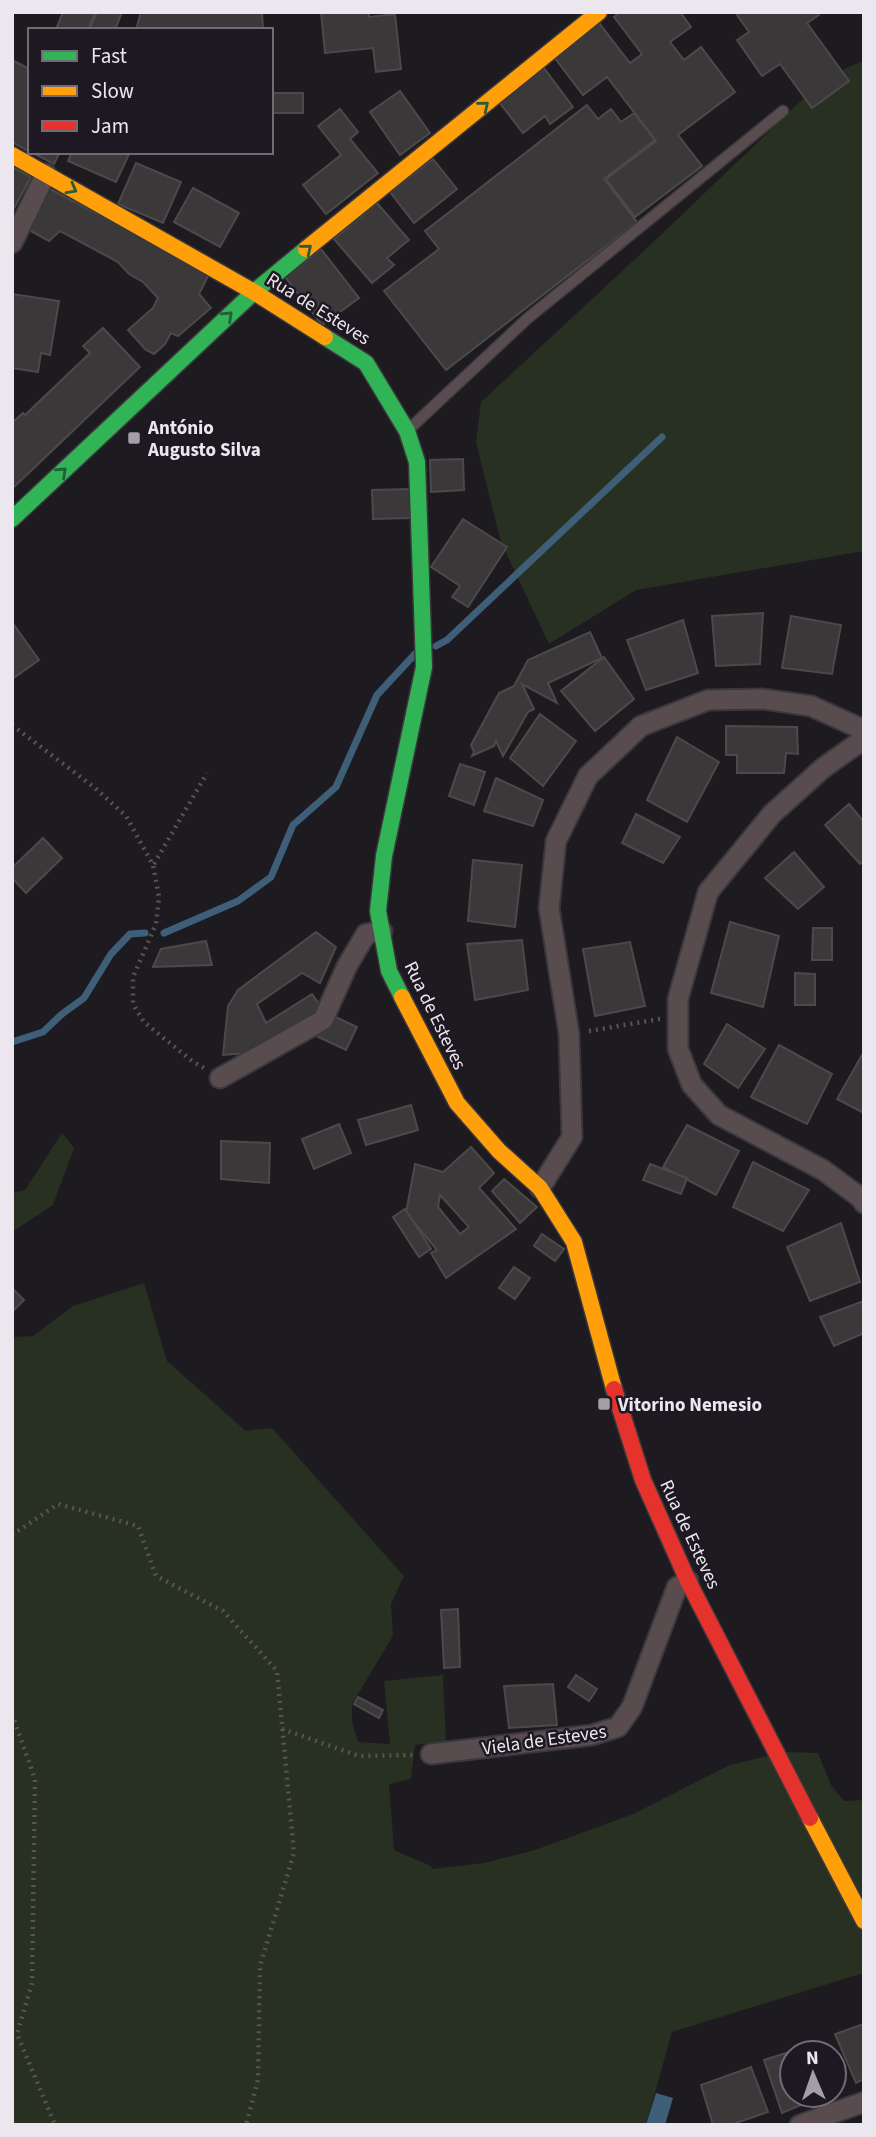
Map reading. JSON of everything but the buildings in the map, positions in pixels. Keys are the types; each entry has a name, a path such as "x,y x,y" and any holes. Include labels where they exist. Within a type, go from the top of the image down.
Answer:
{"street":[{"path":"12,519 254,292 599,12"},
{"name":"Rua de Esteves","path":"12,155 254,292 366,363 407,431 417,462 424,667 384,856 378,911 389,971 457,1103 499,1152 540,1188 574,1242 610,1378 643,1480 688,1581 864,1922"},
{"path":"12,243 46,174"},
{"path":"540,1188 572,1137 569,1034 549,908 556,841 588,776 641,726 708,700 762,699 811,706 864,730"},
{"path":"862,1200 823,1170 719,1115 692,1085 678,1049 678,999 708,892 772,814 823,768 864,739"},
{"path":"220,1078 323,1020 366,934 382,932"},
{"name":"Viela de Esteves","path":"431,1754 592,1735 618,1727 632,1707 677,1587 688,1581"},
{"path":"800,2125 864,2102"}],"lane":[{"path":"407,431 528,318 783,110"}],"path":[{"path":"12,725 95,788 126,816 153,864 159,897 156,924 133,977 133,1004 144,1022 192,1061 220,1078"},
{"path":"153,864 207,773"},
{"path":"583,1032 663,1018"},
{"path":"12,1535 58,1504 138,1526 156,1576 223,1611 277,1671 293,1853 260,1966 258,2080 246,2125"},
{"path":"12,1714 35,1779 32,1983 17,2034 55,2125"},
{"path":"282,1729 359,1756 431,1754"}],"green space":[{"path":"864,60 864,551 636,590 549,644 501,542 476,442 481,402 825,78"},
{"path":"62,1133 74,1148 53,1205 12,1232 12,1193 25,1190"},
{"path":"144,1283 167,1361 246,1431 272,1428 404,1576 391,1604 393,1636 352,1704 352,1721 358,1742 390,1744 384,1681 443,1675 446,1741 415,1745 411,1779 389,1784 394,1850 431,1866 432,1869 484,1863 535,1850 633,1814 730,1765 784,1752 818,1753 831,1785 844,1801 864,1800 864,1973 672,2032 646,2125 12,2125 12,1337 33,1336 73,1306"}],"water":[{"path":"656,2093 673,2098 665,2125 646,2125"}],"waterway":[{"path":"436,646 447,640 662,437"},
{"path":"164,933 238,901 271,877 293,825 336,787 377,695 415,654"},
{"path":"12,1042 43,1032 84,998 111,954 130,934 145,933"}],"traffic: fast":[{"path":"12,519 254,292 306,249"},
{"path":"325,337 366,363 407,431 417,462 424,667 384,856 378,911 389,971 402,997"}],"traffic: slow":[{"path":"306,249 599,12"},
{"path":"12,155 254,292 325,337"},
{"path":"402,997 457,1103 499,1151 540,1188 574,1242 614,1389"},
{"path":"810,1818 864,1921"}],"traffic: jam":[{"path":"614,1389 643,1480 688,1581 810,1818"}],"place":[{"name":"António Augusto Silva","path":"134,438"},
{"name":"Vitorino Nemesio","path":"604,1404"}]}
